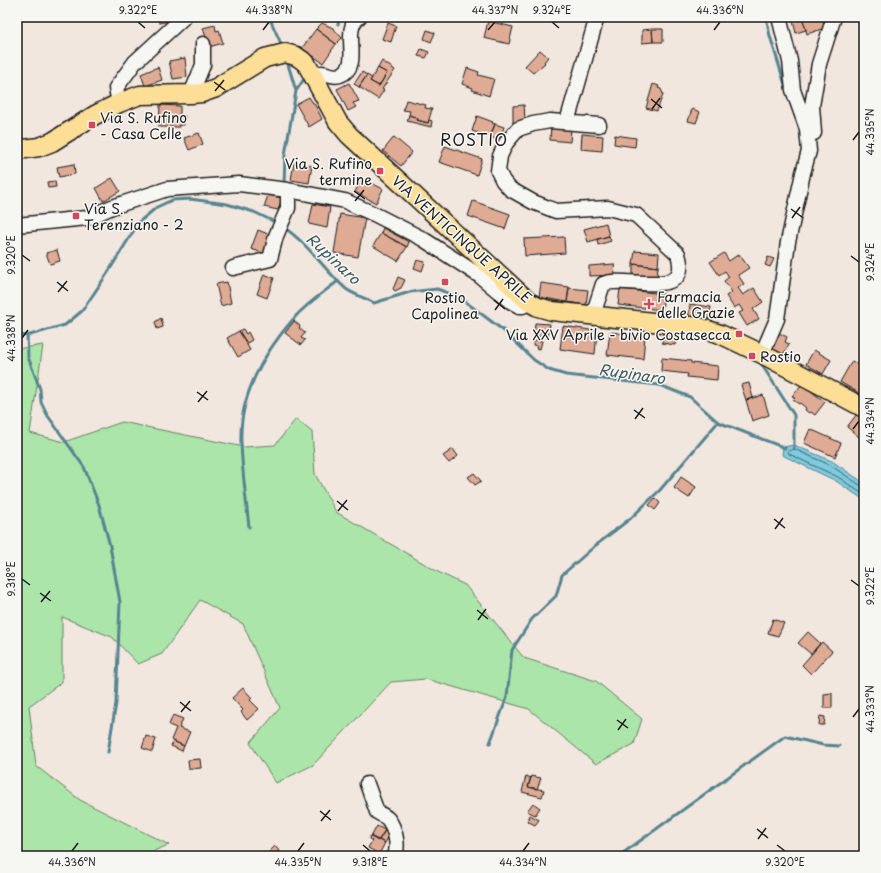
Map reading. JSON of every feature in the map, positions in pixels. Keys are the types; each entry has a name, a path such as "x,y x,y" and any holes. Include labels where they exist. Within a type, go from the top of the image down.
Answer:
{"main road":[{"name":"VIA VENTICINQUE APRILE","path":"191,94 202,93 216,88 265,58 285,53 296,56 306,64 313,74 338,122 349,135 529,302 538,307 552,311 700,327 720,334 762,354 864,408"},
{"path":"17,148 32,148 45,144 120,102 140,95 191,94"}],"street":[{"path":"120,102 116,88 135,62 184,17"},
{"path":"313,74 324,73 332,76 340,75 347,70 352,62 352,29 355,20 359,17"},
{"path":"567,122 597,17"},
{"path":"779,17 790,61 793,90 807,129 809,151"},
{"path":"762,354 777,318 788,242 803,173 809,151 814,142 812,106 819,64 834,17"},
{"path":"191,94 203,66 203,44"},
{"path":"593,315 603,284 613,281 661,284 674,278 680,272 678,254 636,215 608,208 556,211 510,189 503,181 498,171 500,156 506,142 518,129 533,124 550,121 599,126"},
{"path":"17,225 87,218 112,207 167,189 238,184 288,190 345,201 374,214 423,239 476,273 498,289 510,301 519,306 523,306 529,302"},
{"path":"233,268 270,259 276,236 288,208 288,190"},
{"path":"367,784 377,812 387,818 394,830 398,849 395,856"}],"green space":[{"path":"43,345 30,433 64,442 122,422 244,447 275,445 296,419 312,432 315,474 336,512 440,573 465,585 524,658 596,681 642,719 634,744 596,764 529,709 426,679 391,682 313,765 276,783 250,743 280,708 243,624 200,600 162,654 138,664 112,637 62,617 62,682 29,706 36,766 80,800 169,845 140,856 17,856 17,349"}],"water":[{"path":"794,445 832,461 864,483 864,500 836,481 782,455 783,447"}],"building":[{"path":"158,17 170,17 171,21 159,23"},
{"path":"541,17 557,17 556,22"},
{"path":"792,17 802,17 806,30 796,33"},
{"path":"802,17 822,17 825,28 807,34"},
{"path":"488,21 513,27 509,44 484,38"},
{"path":"322,23 333,28 342,38 336,44 316,29"},
{"path":"388,23 396,26 391,42 382,39"},
{"path":"215,25 216,31 219,30 223,43 209,47 203,28"},
{"path":"316,29 336,44 323,63 302,48"},
{"path":"652,29 663,29 663,42 653,42"},
{"path":"652,29 653,42 642,43 642,30"},
{"path":"427,30 435,33 431,42 424,39"},
{"path":"17,49 20,50 18,71 17,71"},
{"path":"421,49 429,52 426,58 418,56"},
{"path":"540,50 548,57 544,62 545,63 533,73 525,66"},
{"path":"185,58 187,77 173,79 169,61"},
{"path":"382,61 395,70 382,89 384,90 378,99 359,87 367,75 372,78 370,81 379,86 387,73 378,68"},
{"path":"158,67 162,80 145,86 141,74"},
{"path":"378,68 387,73 379,86 370,81"},
{"path":"467,68 479,72 478,75 494,79 489,96 472,90 473,88 462,84"},
{"path":"362,72 367,75 359,87 354,84"},
{"path":"349,83 359,101 353,103 356,107 348,111 337,89"},
{"path":"653,84 659,86 658,88 661,89 663,94 657,111 646,108"},
{"path":"309,97 314,103 322,119 309,127 296,104"},
{"path":"406,100 426,105 425,108 432,109 428,123 417,120 418,118 409,115 410,111 403,110"},
{"path":"160,105 180,106 180,116 185,116 184,125 179,125 179,127 159,127"},
{"path":"524,105 525,119 513,124 513,106"},
{"path":"692,109 700,112 696,123 688,121"},
{"path":"409,115 418,118 417,120 428,123 429,120 432,121 431,127 407,121"},
{"path":"477,116 495,124 490,137 472,131"},
{"path":"495,124 504,127 499,140 490,137"},
{"path":"551,126 571,128 570,142 550,140"},
{"path":"199,133 203,144 189,150 184,138"},
{"path":"582,134 603,136 602,151 581,149"},
{"path":"615,135 636,138 635,147 614,144"},
{"path":"394,137 412,152 401,166 383,151"},
{"path":"445,146 482,159 477,175 439,162"},
{"path":"294,163 312,166 309,183 291,180"},
{"path":"74,164 75,174 59,177 57,167"},
{"path":"112,178 120,191 103,201 96,188"},
{"path":"362,178 383,189 376,203 355,192"},
{"path":"55,181 56,187 48,188 47,182"},
{"path":"268,195 282,198 278,210 264,207"},
{"path":"473,201 510,214 505,229 468,216"},
{"path":"313,204 330,207 327,228 309,224"},
{"path":"340,214 365,218 358,257 334,253"},
{"path":"606,223 609,236 588,242 584,229"},
{"path":"383,228 409,242 407,247 381,233"},
{"path":"258,230 273,236 266,254 251,249"},
{"path":"381,233 407,247 398,261 373,246"},
{"path":"609,236 611,241 598,245 597,239"},
{"path":"564,237 565,253 525,256 524,239"},
{"path":"57,250 60,261 50,264 46,253"},
{"path":"635,251 659,253 658,267 633,264"},
{"path":"724,253 729,261 739,254 749,268 738,275 744,284 738,288 743,295 754,288 763,302 753,309 759,319 747,326 739,313 743,311 739,305 734,308 726,296 732,292 724,281 729,277 725,271 719,275 710,262"},
{"path":"768,257 774,259 770,267 765,265"},
{"path":"417,260 425,262 422,271 414,268"},
{"path":"614,264 615,275 589,276 589,266"},
{"path":"633,264 658,267 657,277 633,275"},
{"path":"264,274 274,278 267,298 257,294"},
{"path":"398,277 405,280 401,288 395,291 393,289"},
{"path":"227,282 231,303 221,306 216,284"},
{"path":"541,283 569,287 567,302 539,297"},
{"path":"569,288 588,290 586,305 567,302"},
{"path":"620,289 664,294 662,310 618,305"},
{"path":"690,304 711,307 708,322 688,319"},
{"path":"161,318 163,327 157,329 155,322"},
{"path":"294,321 305,333 301,338 305,340 301,345 285,333"},
{"path":"535,323 550,324 548,337 534,336"},
{"path":"563,326 597,331 595,354 560,349"},
{"path":"243,329 246,334 248,332 252,340 247,343 239,331"},
{"path":"239,331 250,350 238,357 227,338"},
{"path":"610,332 645,336 643,359 607,355"},
{"path":"777,332 787,337 785,342 789,344 783,355 769,348"},
{"path":"663,333 676,335 675,345 662,343"},
{"path":"534,340 542,341 540,349 533,345"},
{"path":"814,350 831,360 823,374 806,364"},
{"path":"662,358 718,366 717,380 687,377 688,374 661,371"},
{"path":"852,361 864,368 864,396 840,382"},
{"path":"749,383 753,398 746,400 741,385"},
{"path":"802,384 825,402 815,415 811,412 809,413 800,403 799,404 793,400 795,398 792,396"},
{"path":"763,395 769,415 752,421 746,400"},
{"path":"857,414 864,420 864,441 847,427"},
{"path":"810,429 841,443 835,457 804,443"},
{"path":"453,449 458,456 449,463 443,456"},
{"path":"474,473 481,481 475,485 468,477"},
{"path":"681,477 696,487 689,498 674,488"},
{"path":"655,498 660,503 655,510 649,505"},
{"path":"773,619 784,623 778,636 768,633"},
{"path":"808,632 820,643 811,654 798,643"},
{"path":"822,642 832,651 811,674 802,665"},
{"path":"243,688 252,698 250,700 259,709 247,720 241,712 243,710 232,698"},
{"path":"832,693 832,708 824,708 824,694"},
{"path":"173,715 183,719 179,728 190,732 184,746 171,740 176,728 169,725"},
{"path":"820,716 825,717 824,725 819,725"},
{"path":"146,736 156,739 152,752 142,748"},
{"path":"173,741 184,746 182,751 171,746"},
{"path":"200,759 201,768 189,769 188,760"},
{"path":"526,776 531,778 528,787 544,790 542,797 522,792"},
{"path":"531,776 541,778 537,789 528,787"},
{"path":"533,803 540,808 535,815 527,811"},
{"path":"530,815 539,820 535,825 527,821"},
{"path":"377,826 385,830 378,841 371,837"},
{"path":"385,831 390,834 385,843 379,840"},
{"path":"370,836 385,843 379,854 368,848 372,841 369,839"},
{"path":"275,846 279,851 271,856 268,853"},
{"path":"279,851 284,856 273,856"}],"waterway":[{"path":"269,17 283,48"},
{"path":"338,24 340,17"},
{"path":"766,17 770,36 786,88"},
{"path":"284,185 285,155 296,91 287,61"},
{"path":"296,91 306,76"},
{"path":"799,126 801,138"},
{"name":"Rupinaro","path":"17,336 30,335 65,325 82,311 139,222 157,207 172,200 190,199 227,204 254,212 277,223"},
{"name":"Rupinaro","path":"283,227 292,233 346,289 367,300 374,303 410,292 437,289 459,297 504,331 534,360 549,370 566,375 659,385 690,397 718,422 785,448"},
{"path":"249,527 241,442 244,407 249,391 264,359 296,316 338,281"},
{"path":"27,335 28,357 40,389 41,402 48,416 84,467 99,505 110,546 120,602 116,703 108,752"},
{"path":"760,362 794,415 794,448"},
{"path":"490,743 507,697 512,650 532,619 556,596 562,575 596,545 631,518 660,490 718,422"},
{"path":"619,856 785,736 823,745 839,746"}],"place":[{"name":"Via S. Rufino - Casa Celle","path":"92,125"},
{"name":"Via S. Rufino termine","path":"380,171"},
{"name":"Via S. Terenziano - 2","path":"76,216"},
{"name":"Rostio Capolinea","path":"445,282"},
{"name":"Farmacia delle Grazie","path":"649,304"},
{"name":"Via XXV Aprile - bivio Costasecca","path":"739,334"},
{"name":"Rostio","path":"752,356"}],"district":[{"name":"ROSTIO","path":"474,139"}]}
